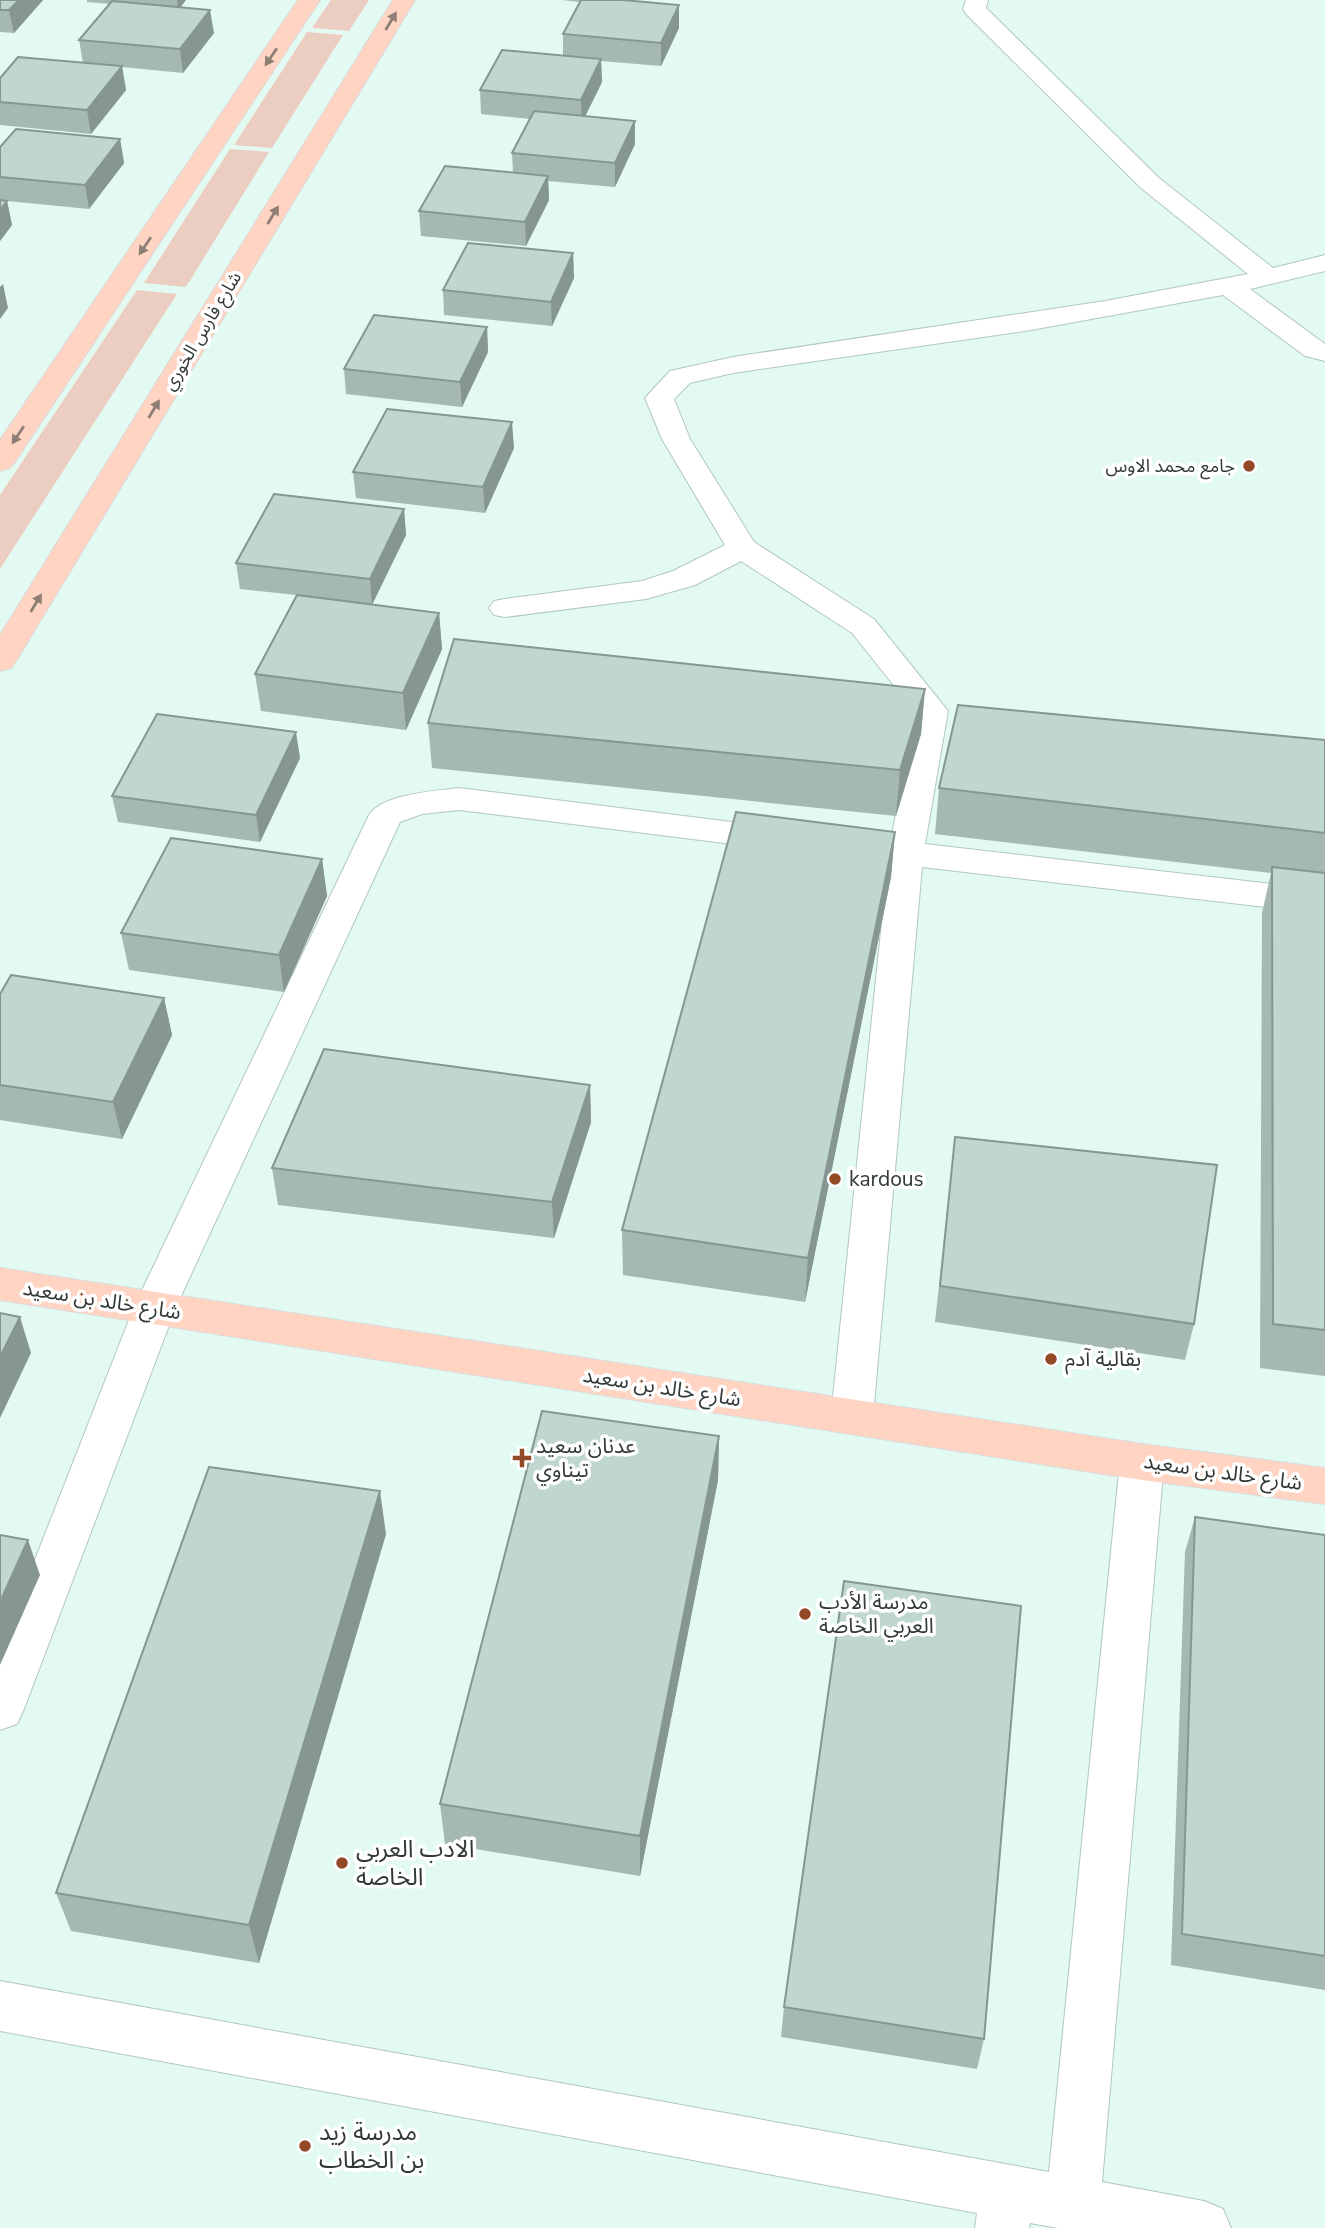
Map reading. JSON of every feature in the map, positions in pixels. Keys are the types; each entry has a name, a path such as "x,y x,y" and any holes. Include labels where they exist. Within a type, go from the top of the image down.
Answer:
{"main road":[{"path":"0,462 309,0"},
{"name":"شارع فارس الخوري","path":"0,662 404,0"},
{"name":"شارع خالد بن سعيد","path":"0,1284 1142,1462 1325,1486"}],"street":[{"path":"977,0 974,9 1150,183 1269,278"},
{"path":"852,1416 906,854 945,722 932,711 863,626 742,548 676,439 659,398 680,377 733,365 1062,316 1269,278 1325,263"},
{"path":"1228,285 1315,350 1325,353"},
{"path":"505,608 646,590 684,578 742,548"},
{"path":"0,1709 155,1307 386,815 418,804 459,799 1325,902"},
{"path":"1073,2204 1142,1462"},
{"path":"0,2006 1004,2210 1073,2204 1204,2228"}],"shaded area":[{"path":"331,0 369,0 349,31 312,28"},
{"path":"307,32 343,35 272,148 234,145"},
{"path":"230,149 269,152 186,287 144,283"},
{"path":"137,290 177,294 0,569 0,495"}],"building":[{"path":"0,0 19,0 9,10 0,10"},
{"path":"581,0 623,0 679,5 661,43 563,34"},
{"path":"112,1 210,10 180,49 79,40"},
{"path":"502,50 601,59 581,100 480,90"},
{"path":"18,57 122,66 87,110 0,102 0,78"},
{"path":"534,111 635,121 615,163 512,153"},
{"path":"16,129 120,139 85,185 0,177 0,147"},
{"path":"445,166 548,176 525,222 419,211"},
{"path":"0,200 7,201 0,210"},
{"path":"468,243 573,253 551,302 443,290"},
{"path":"374,315 487,327 460,382 344,369"},
{"path":"387,409 512,422 483,487 353,472"},
{"path":"274,494 404,509 370,579 236,563"},
{"path":"297,595 439,613 403,693 255,674"},
{"path":"454,639 925,689 900,770 428,723"},
{"path":"958,705 1325,740 1325,833 939,788"},
{"path":"157,714 296,732 256,815 112,796"},
{"path":"736,812 895,832 808,1258 622,1230"},
{"path":"171,838 322,859 279,955 121,933"},
{"path":"1272,867 1325,873 1325,1330 1273,1324"},
{"path":"11,975 164,998 113,1102 0,1085 0,994"},
{"path":"324,1049 590,1085 552,1202 272,1168"},
{"path":"955,1137 1217,1165 1194,1324 940,1286"},
{"path":"0,1313 20,1317 0,1357"},
{"path":"542,1411 719,1436 640,1836 440,1804"},
{"path":"209,1467 380,1491 249,1925 56,1893"},
{"path":"1195,1517 1325,1535 1325,1956 1182,1934"},
{"path":"0,1535 28,1540 0,1602"},
{"path":"844,1581 1021,1606 984,2039 784,2007"}],"place":[{"name":"جامع محمد الاوس","path":"1249,466"},
{"name":"kardous","path":"835,1179"},
{"name":"بقالية آدم","path":"1051,1359"},
{"name":"عدنان سعيد تيناوي","path":"522,1458"},
{"name":"مدرسة الأدب العربي الخاصة","path":"805,1614"},
{"name":"الادب العربي الخاصة","path":"342,1863"},
{"name":"مدرسة زيد بن الخطاب","path":"305,2146"}]}
